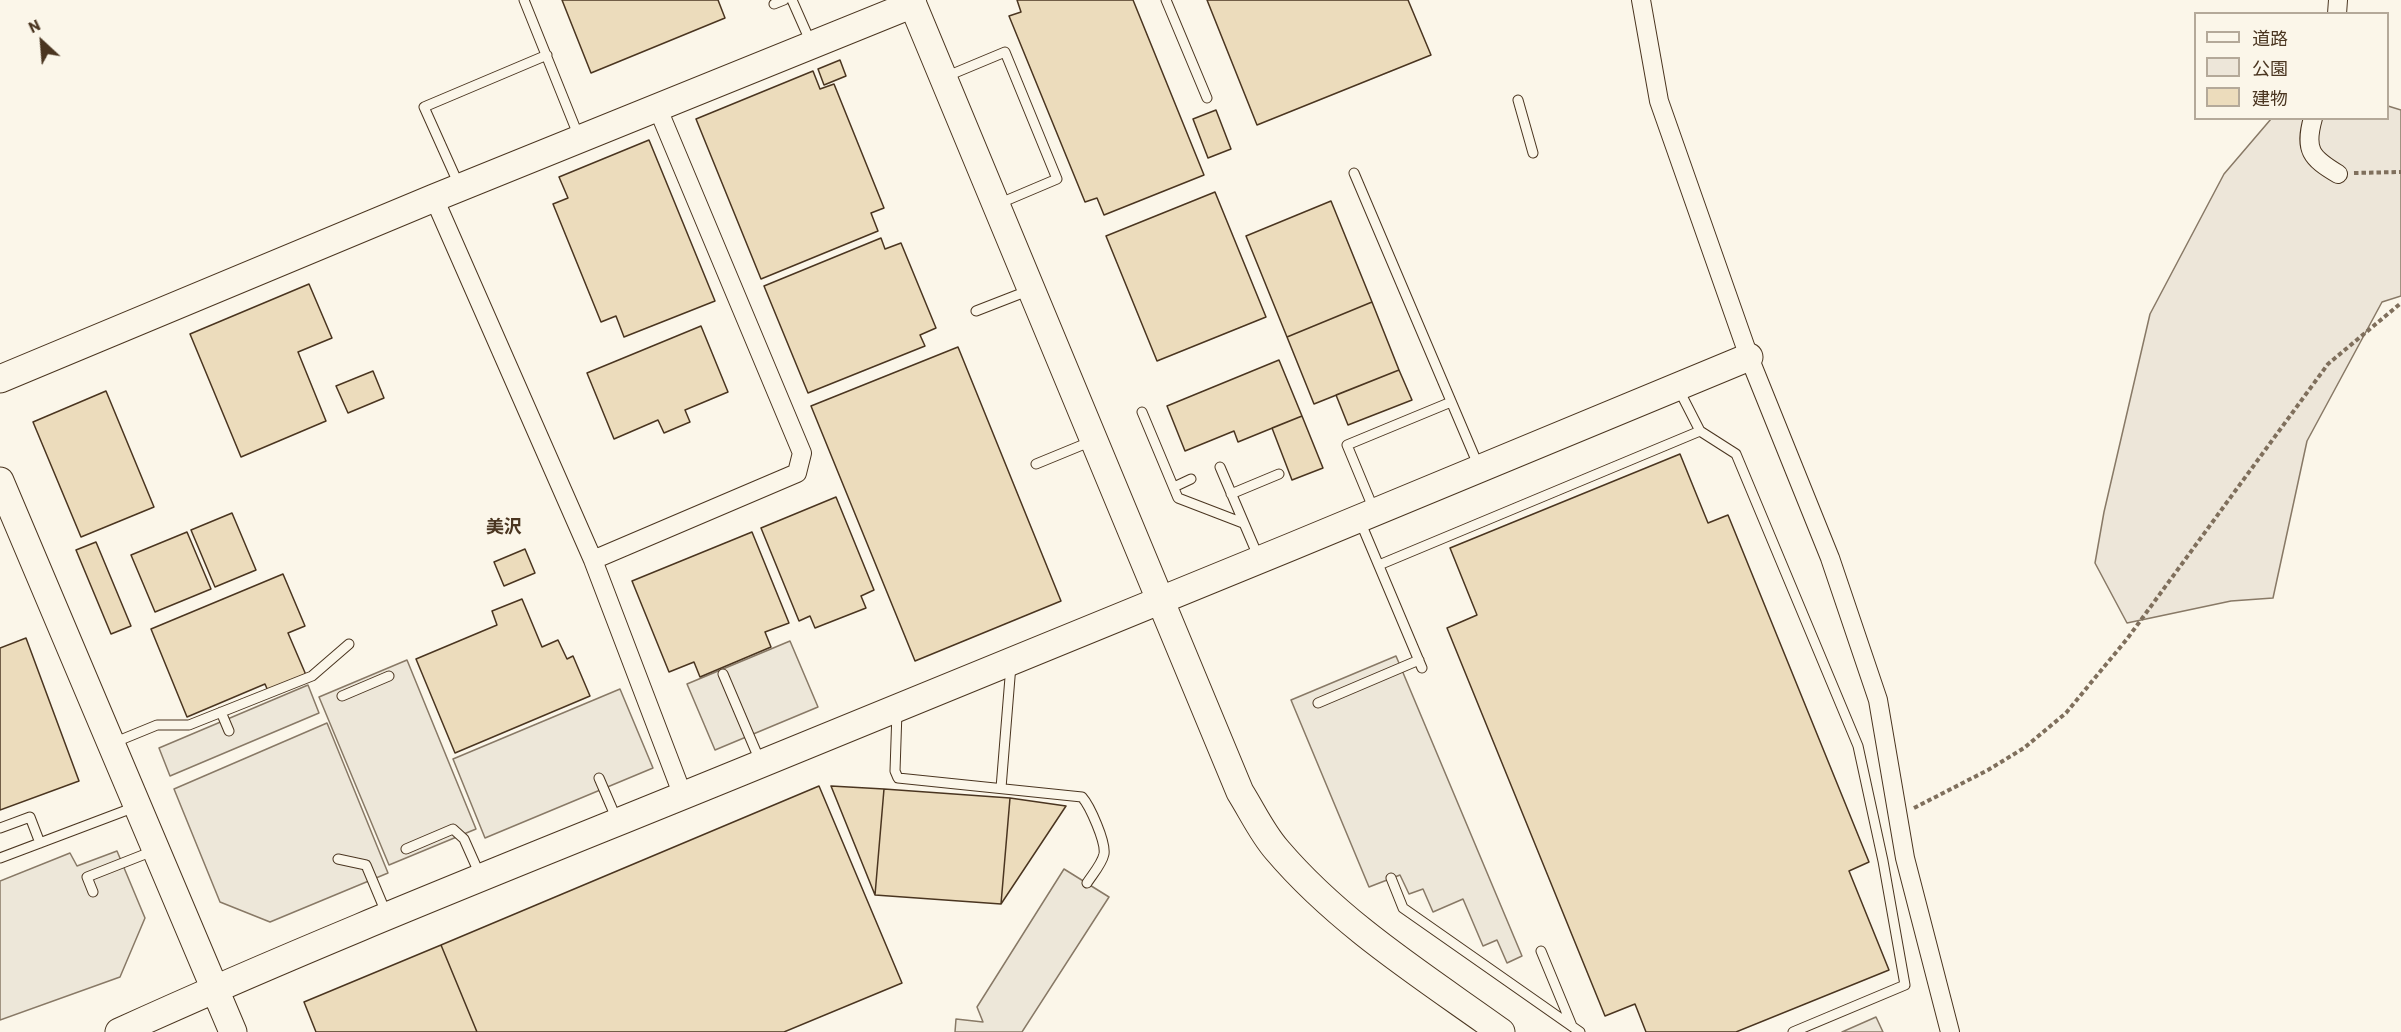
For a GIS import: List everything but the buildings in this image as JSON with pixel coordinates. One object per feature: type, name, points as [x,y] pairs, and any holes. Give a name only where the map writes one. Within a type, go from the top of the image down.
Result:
[{"type":"street","points":[[1641,0],[1659,101],[1749,357],[1830,558],[1878,700],[1905,858],[1950,1032]]},
{"type":"street","points":[[0,379],[460,187],[658,109],[916,1],[943,78],[995,205],[1240,792],[1276,849],[1330,904],[1371,939],[1501,1032]]},
{"type":"street","points":[[593,560],[797,473],[801,453],[658,109]]},
{"type":"street","points":[[2312,120],[2307,138],[2316,161],[2338,174]]},
{"type":"street","points":[[434,198],[593,560],[683,796]]},
{"type":"street","points":[[119,1032],[617,822],[1159,600],[1260,562],[1749,357]]},
{"type":"street","points":[[0,481],[233,1032]]},
{"type":"lane","points":[[524,0],[580,139]]},
{"type":"lane","points":[[774,4],[784,0]]},
{"type":"lane","points":[[792,0],[812,46]]},
{"type":"lane","points":[[1166,0],[1207,98]]},
{"type":"lane","points":[[943,78],[1005,52],[1053,169],[1057,179],[995,205]]},
{"type":"lane","points":[[460,187],[424,107],[546,55]]},
{"type":"lane","points":[[1518,100],[1533,153]]},
{"type":"lane","points":[[1354,173],[1480,470]]},
{"type":"lane","points":[[976,311],[1030,290]]},
{"type":"lane","points":[[1677,387],[1700,431],[1736,454],[1858,747],[1883,861],[1905,985],[1816,1028],[1793,1032]]},
{"type":"lane","points":[[1318,703],[1364,688],[1420,664],[1379,565],[1347,445],[1452,402]]},
{"type":"lane","points":[[1142,412],[1178,498],[1244,523]]},
{"type":"lane","points":[[1379,565],[1700,431]]},
{"type":"lane","points":[[1036,464],[1093,441]]},
{"type":"lane","points":[[1220,468],[1260,562]]},
{"type":"lane","points":[[1231,494],[1279,474]]},
{"type":"lane","points":[[1174,487],[1191,479]]},
{"type":"lane","points":[[111,744],[158,725],[189,725],[312,676],[349,644]]},
{"type":"lane","points":[[1001,788],[1011,660]]},
{"type":"lane","points":[[723,674],[761,764]]},
{"type":"lane","points":[[342,696],[389,676]]},
{"type":"lane","points":[[897,709],[895,771],[898,778],[1082,797],[1087,803],[1103,844],[1104,855],[1087,883]]},
{"type":"lane","points":[[221,712],[229,731]]},
{"type":"lane","points":[[599,778],[617,822]]},
{"type":"lane","points":[[0,858],[137,806]]},
{"type":"lane","points":[[0,828],[30,817],[40,843]]},
{"type":"lane","points":[[406,849],[453,829],[464,839],[482,879]]},
{"type":"lane","points":[[93,892],[87,877],[156,850]]},
{"type":"lane","points":[[338,860],[366,866],[388,917]]},
{"type":"lane","points":[[1391,878],[1403,908],[1576,1029]]},
{"type":"lane","points":[[1540,951],[1576,1029]]},
{"type":"path","points":[[2338,174],[2401,172]]},
{"type":"path","points":[[1898,816],[2015,753],[2066,713],[2127,639],[2328,364],[2401,303]]},
{"type":"green space","points":[[2389,106],[2401,110],[2401,296],[2382,302],[2307,441],[2273,598],[2231,601],[2127,623],[2095,563],[2104,512],[2150,314],[2224,174],[2270,120],[2389,120]]},
{"type":"shaded area","points":[[790,641],[818,707],[715,750],[687,684]]},
{"type":"shaded area","points":[[1396,656],[1522,956],[1507,963],[1497,940],[1483,946],[1463,899],[1433,912],[1423,889],[1409,894],[1400,875],[1369,887],[1291,700]]},
{"type":"shaded area","points":[[407,660],[476,829],[389,865],[319,697]]},
{"type":"shaded area","points":[[308,685],[319,713],[170,776],[159,748]]},
{"type":"shaded area","points":[[620,689],[653,768],[485,838],[453,759]]},
{"type":"shaded area","points":[[327,723],[388,873],[270,922],[220,902],[174,789]]},
{"type":"shaded area","points":[[117,851],[145,918],[120,977],[0,1020],[0,881],[70,853],[77,866]]},
{"type":"shaded area","points":[[1064,869],[1109,897],[1022,1032],[955,1032],[956,1019],[983,1022],[977,1007]]},
{"type":"shaded area","points":[[1876,1017],[1883,1032],[1842,1032]]},
{"type":"district","name":"美沢","points":[[504,527]]}]
